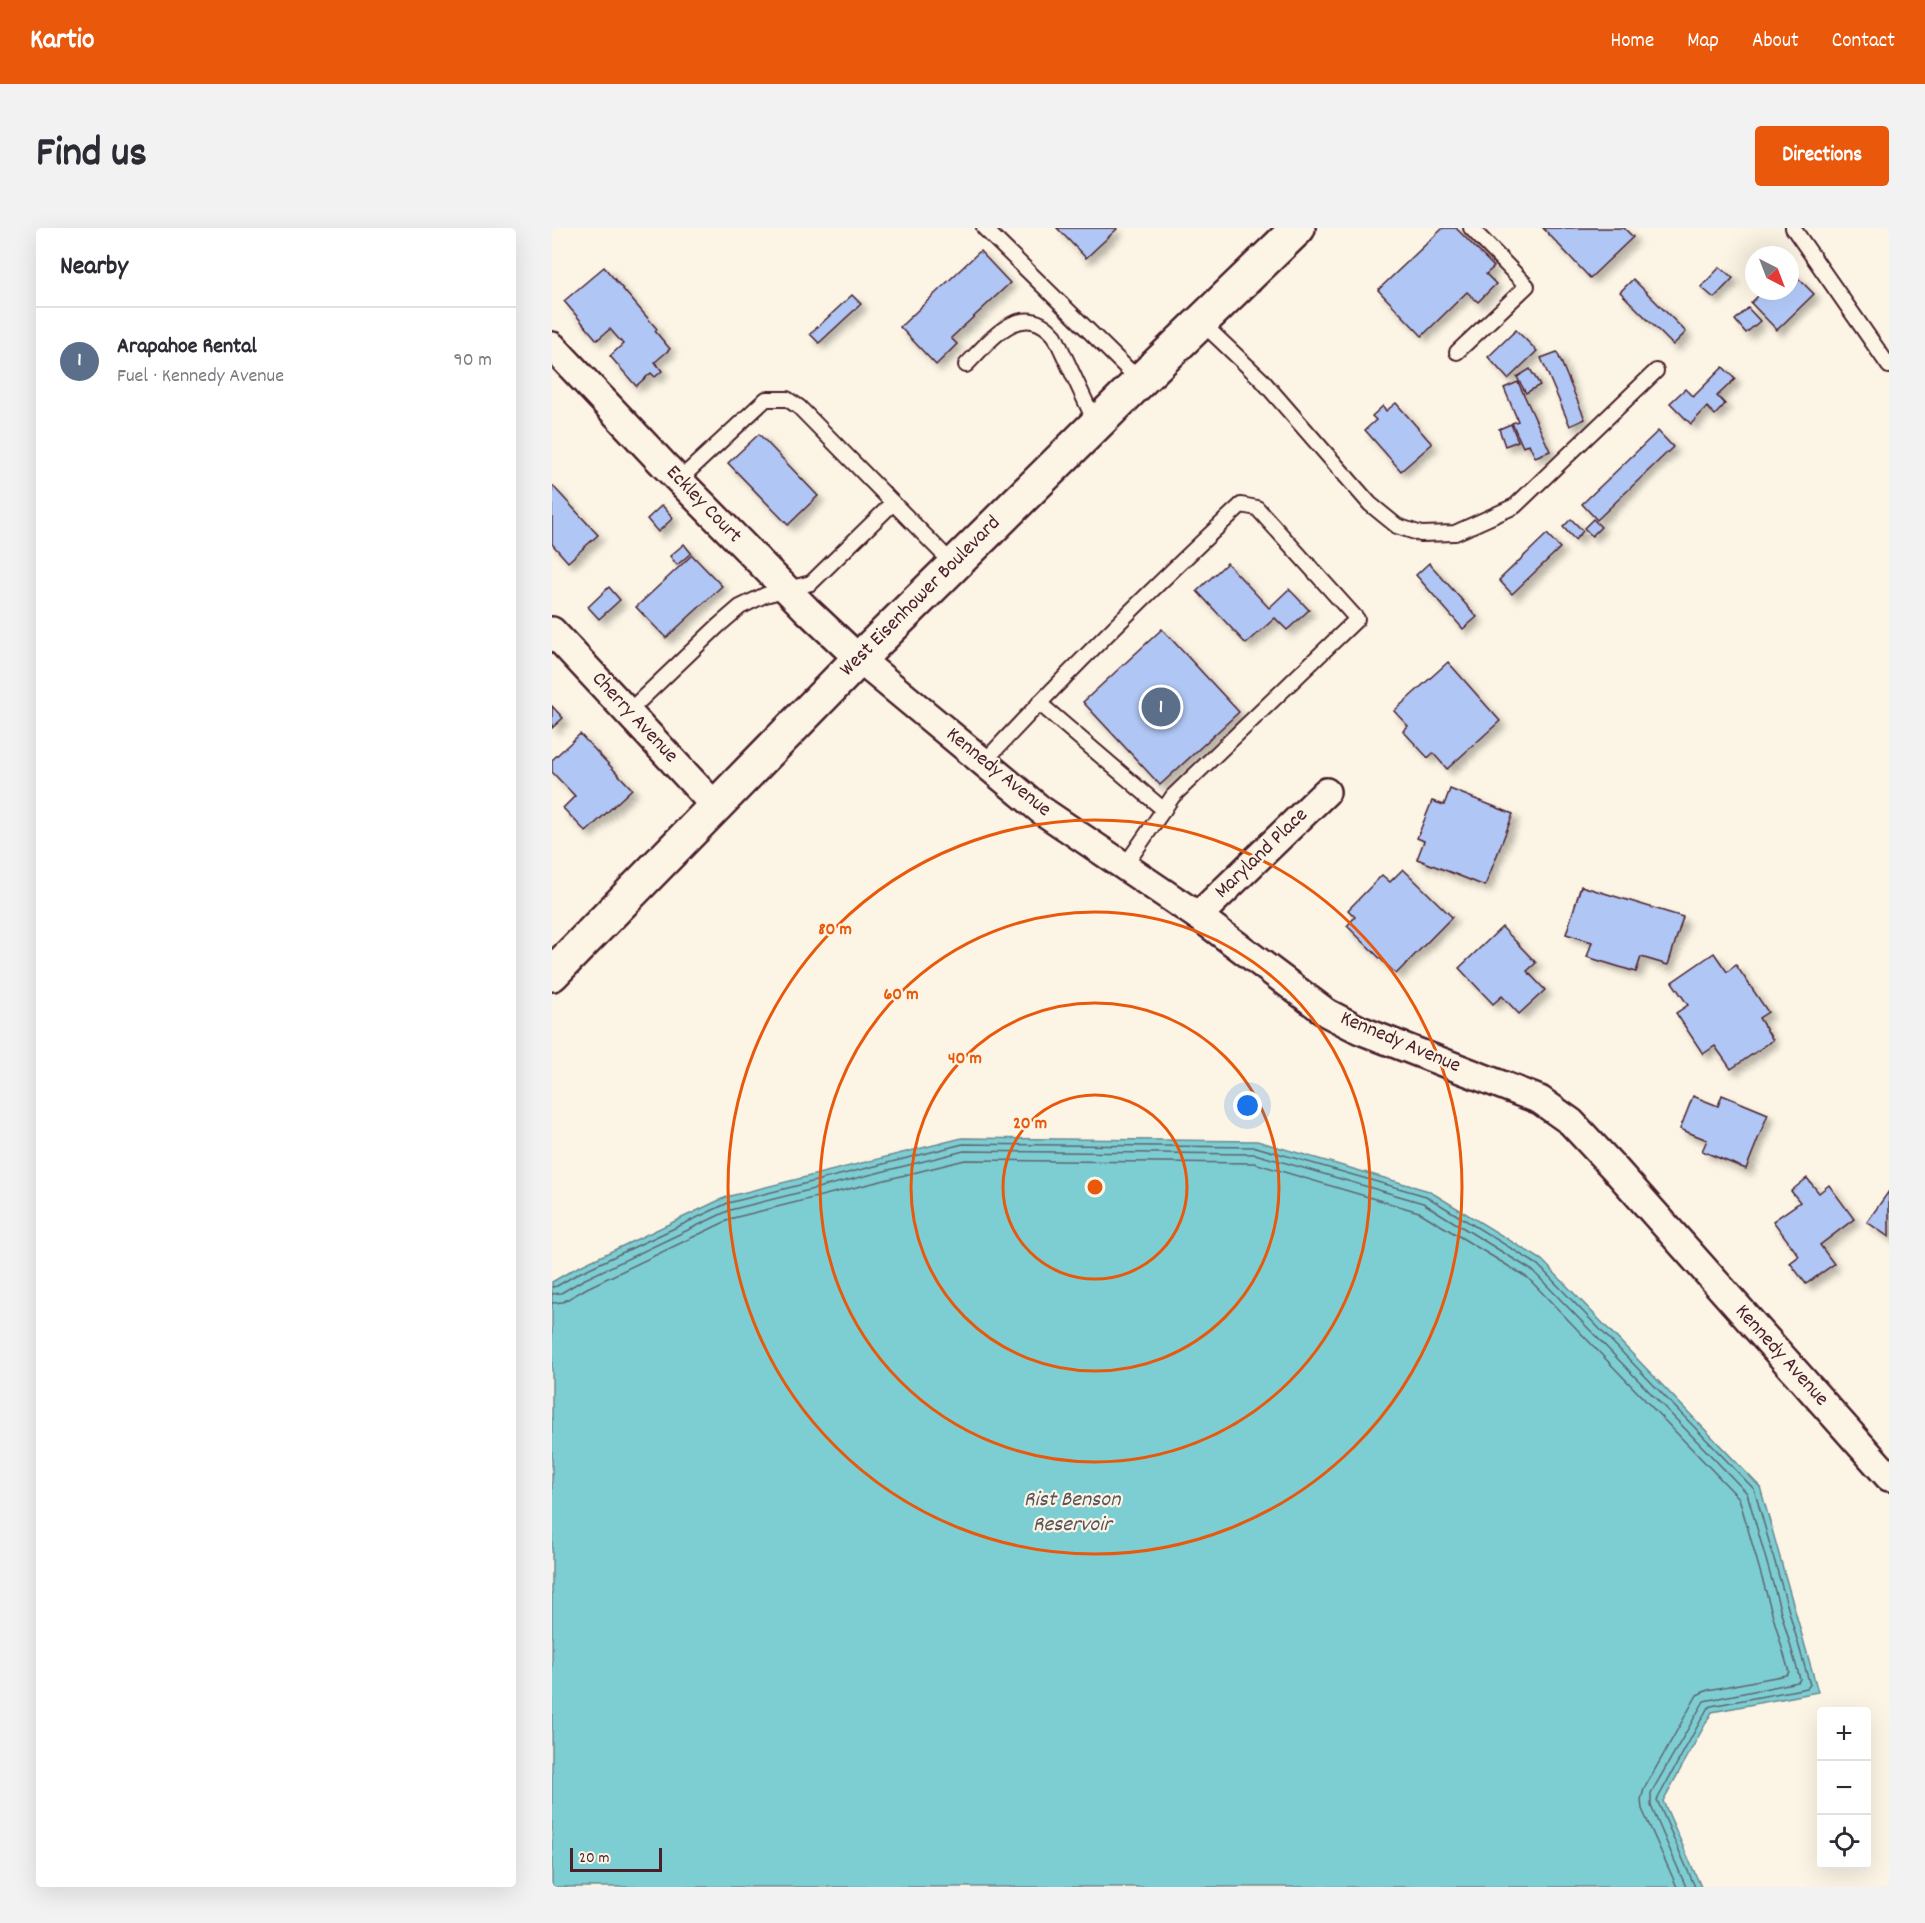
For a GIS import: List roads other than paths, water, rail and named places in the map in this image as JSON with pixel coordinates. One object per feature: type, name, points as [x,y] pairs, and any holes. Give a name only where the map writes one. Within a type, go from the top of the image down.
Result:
[{"type":"highway","name":"West Eisenhower Boulevard","points":[[552,974],[859,658],[1298,228]]},
{"type":"street","name":"Eckley Court","points":[[552,346],[679,480],[859,658]]},
{"type":"street","name":"Cherry Avenue","points":[[552,631],[715,806]]},
{"type":"street","name":"Kennedy Avenue","points":[[859,658],[1041,810],[1198,916],[1327,1013],[1360,1030],[1540,1100],[1571,1122],[1606,1158],[1889,1478]]},
{"type":"street","name":"Maryland Place","points":[[1198,916],[1326,792]]},
{"type":"lane","points":[[984,228],[1140,381]]},
{"type":"lane","points":[[1457,352],[1527,286],[1471,228]]},
{"type":"lane","points":[[1793,228],[1889,366]]},
{"type":"lane","points":[[966,365],[1006,327],[1029,320],[1038,322],[1055,336],[1096,424]]},
{"type":"lane","points":[[1201,321],[1262,380],[1370,504],[1397,526],[1421,534],[1455,533],[1515,506],[1656,371]]},
{"type":"lane","points":[[679,480],[766,399],[787,399],[799,407],[954,565]]},
{"type":"lane","points":[[628,712],[740,607],[752,600],[811,583],[893,503]]},
{"type":"lane","points":[[984,762],[1164,577],[1241,505],[1257,508],[1357,619],[1173,796],[1124,867]]},
{"type":"lane","points":[[1039,703],[1164,810]]},
{"type":"water","name":"Rist Benson Reservoir","points":[[962,1138],[1257,1141],[1429,1191],[1542,1260],[1760,1487],[1818,1692],[1712,1712],[1663,1801],[1701,1887],[552,1887],[552,1282],[576,1268],[726,1197]]},
{"type":"place","name":"Arapahoe Rental","points":[[1161,707]]}]
